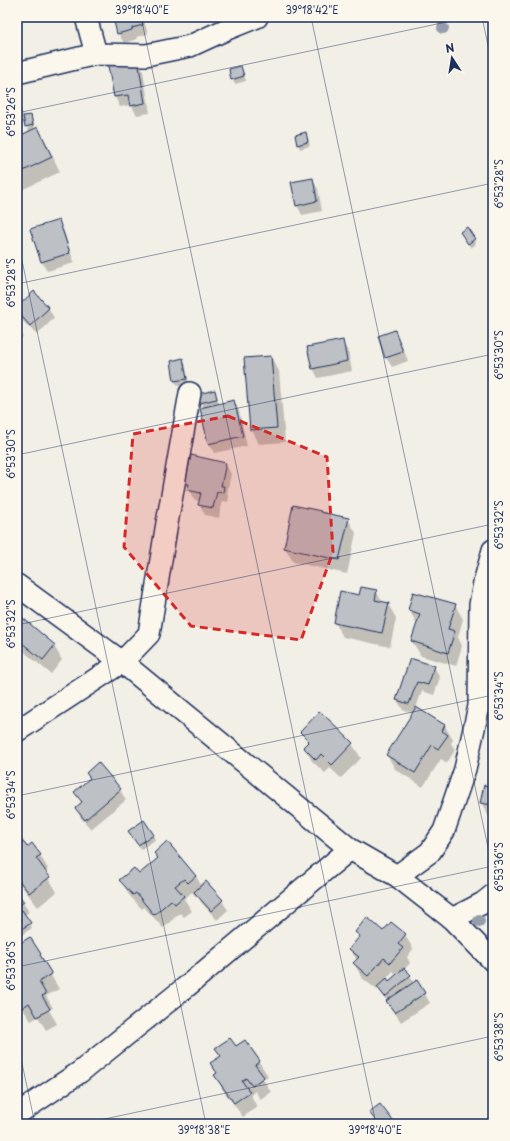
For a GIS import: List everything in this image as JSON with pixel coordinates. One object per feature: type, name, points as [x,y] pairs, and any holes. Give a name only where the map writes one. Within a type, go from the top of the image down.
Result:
[{"type":"street","points":[[86,17],[96,54]]},
{"type":"street","points":[[17,73],[96,54],[146,55],[190,46],[257,17]]},
{"type":"street","points":[[17,731],[122,662],[149,634],[190,392]]},
{"type":"street","points":[[397,876],[430,852],[444,832],[465,769],[479,706],[480,605],[493,550]]},
{"type":"street","points":[[17,585],[122,662],[350,849],[397,876],[452,919],[493,961]]},
{"type":"street","points":[[17,1114],[80,1072],[186,987],[350,849]]},
{"type":"street","points":[[452,919],[493,895]]},
{"type":"highlighted area","points":[[228,416],[327,457],[333,552],[301,640],[191,626],[124,547],[133,434]]},
{"type":"building","points":[[113,17],[141,17],[143,25],[117,34]]},
{"type":"building","points":[[138,60],[145,103],[130,106],[128,95],[114,97],[108,66]]},
{"type":"building","points":[[241,66],[244,76],[231,80],[229,69]]},
{"type":"building","points":[[31,115],[33,125],[25,127],[23,116]]},
{"type":"building","points":[[38,127],[52,157],[17,174],[17,137]]},
{"type":"building","points":[[306,132],[308,142],[297,145],[295,135]]},
{"type":"building","points":[[313,178],[317,201],[296,206],[291,182]]},
{"type":"building","points":[[59,220],[70,253],[41,262],[30,229]]},
{"type":"building","points":[[467,227],[475,239],[468,244],[460,232]]},
{"type":"building","points":[[34,291],[49,308],[30,326],[17,311],[17,307]]},
{"type":"building","points":[[395,330],[403,352],[385,358],[378,336]]},
{"type":"building","points":[[343,340],[347,361],[312,369],[307,347]]},
{"type":"building","points":[[271,356],[277,428],[250,430],[244,358]]},
{"type":"building","points":[[183,358],[187,379],[174,381],[171,361]]},
{"type":"building","points":[[215,390],[217,399],[199,403],[198,394]]},
{"type":"building","points":[[234,400],[243,436],[208,444],[200,408]]},
{"type":"building","points":[[191,455],[226,463],[221,486],[224,486],[223,493],[217,492],[213,508],[198,505],[201,493],[187,490],[189,484],[185,483]]},
{"type":"building","points":[[293,505],[349,518],[339,560],[284,548]]},
{"type":"building","points":[[361,587],[377,590],[375,600],[389,603],[382,633],[334,623],[340,591],[359,595]]},
{"type":"building","points":[[413,592],[456,604],[448,629],[455,631],[448,653],[411,641],[420,614],[408,610]]},
{"type":"building","points":[[17,613],[55,645],[43,660],[17,639]]},
{"type":"building","points":[[410,658],[435,666],[428,685],[417,682],[409,704],[396,700]]},
{"type":"building","points":[[416,707],[445,725],[442,731],[448,735],[438,749],[432,745],[415,773],[386,755]]},
{"type":"building","points":[[320,711],[353,743],[332,765],[321,754],[316,760],[303,747],[309,741],[300,732]]},
{"type":"building","points":[[98,762],[121,789],[85,820],[75,808],[82,802],[74,792],[90,778],[86,773]]},
{"type":"building","points":[[493,766],[493,805],[480,803],[484,785],[489,786]]},
{"type":"building","points":[[144,820],[154,835],[138,845],[128,831]]},
{"type":"building","points":[[21,838],[27,847],[32,843],[41,855],[36,858],[50,877],[29,893],[17,878],[17,841]]},
{"type":"building","points":[[167,841],[196,876],[188,883],[184,879],[175,886],[184,896],[175,904],[171,900],[154,915],[136,893],[133,895],[119,880],[134,868],[139,874],[158,858],[154,853]]},
{"type":"building","points":[[206,881],[223,900],[211,911],[194,892]]},
{"type":"building","points":[[17,892],[24,902],[17,907]]},
{"type":"building","points":[[22,910],[31,923],[17,932],[17,914]]},
{"type":"building","points":[[367,917],[383,931],[391,922],[406,934],[398,944],[403,948],[390,963],[384,958],[368,976],[353,963],[359,957],[349,949],[360,936],[355,932]]},
{"type":"building","points":[[30,937],[52,974],[39,982],[46,994],[42,996],[50,1009],[37,1017],[29,1003],[22,1008],[17,1000],[17,945]]},
{"type":"building","points":[[404,968],[411,975],[385,997],[377,987],[387,978],[389,981]]},
{"type":"building","points":[[417,980],[425,993],[395,1013],[386,1001]]},
{"type":"building","points":[[230,1038],[236,1046],[245,1040],[260,1061],[255,1065],[264,1077],[252,1086],[246,1078],[242,1081],[250,1092],[234,1103],[214,1075],[217,1073],[210,1063],[221,1056],[215,1048]]},
{"type":"building","points":[[380,1104],[394,1122],[392,1124],[378,1124],[369,1112]]}]
